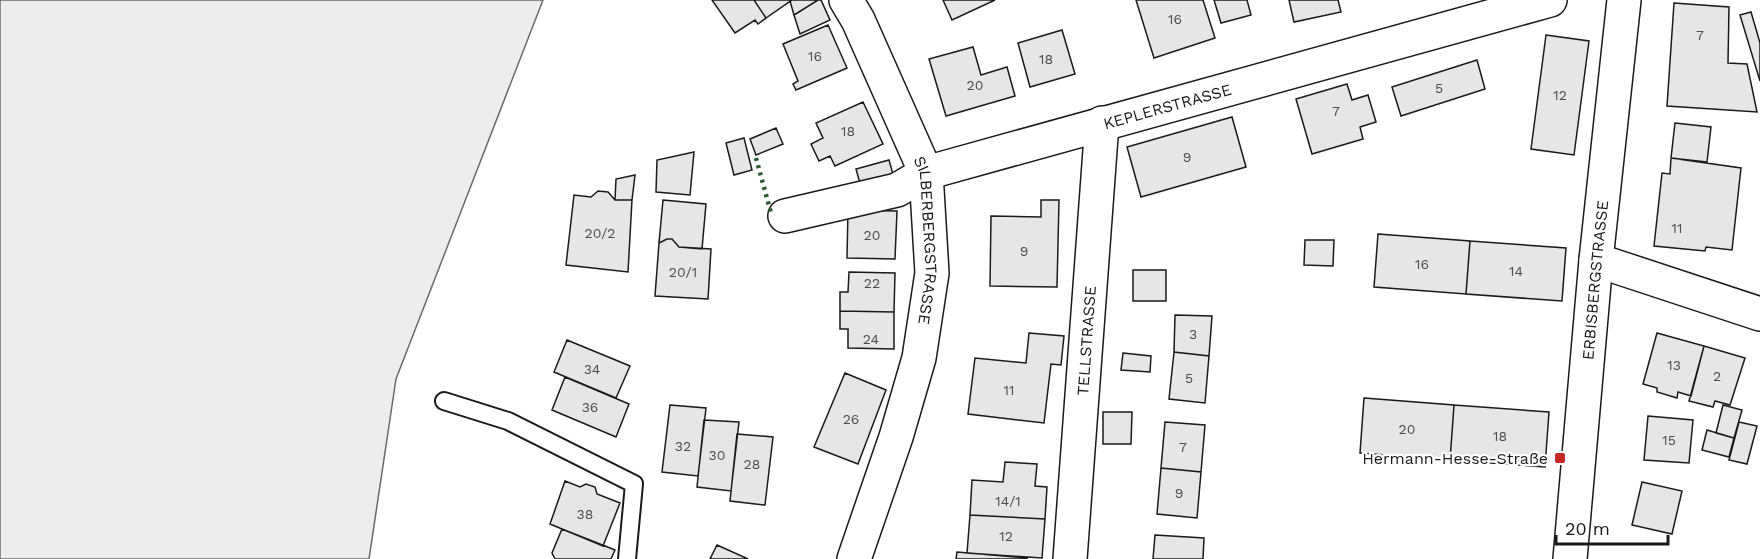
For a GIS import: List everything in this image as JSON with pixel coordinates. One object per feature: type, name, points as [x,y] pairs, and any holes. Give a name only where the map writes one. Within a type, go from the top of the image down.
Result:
[{"type":"street","name":"SILBERBERGSTRASSE","points":[[846,0],[858,20],[926,173],[932,273],[919,357],[896,437],[854,559]]},
{"type":"street","name":"KEPLERSTRASSE","points":[[785,216],[897,190],[926,173],[1550,0]]},
{"type":"street","name":"ERBISBERGSTRASSE","points":[[1570,559],[1596,260],[1624,0]]},
{"type":"street","name":"TELLSTRASSE","points":[[1070,559],[1102,123]]},
{"type":"street","points":[[1596,260],[1760,314]]},
{"type":"lane","points":[[444,401],[508,421],[634,483],[627,559]]},
{"type":"shaded area","points":[[0,0],[543,0],[396,379],[369,559],[0,559]]},
{"type":"building","points":[[712,0],[754,0],[766,18],[758,24],[755,20],[735,33]]},
{"type":"building","points":[[754,0],[792,0],[766,18]]},
{"type":"building","points":[[818,0],[794,15],[790,1]]},
{"type":"building","points":[[821,0],[830,20],[800,34],[794,15]]},
{"type":"building","points":[[943,0],[995,0],[952,20]]},
{"type":"building","points":[[1136,0],[1203,0],[1215,38],[1154,58]]},
{"type":"building","points":[[1214,0],[1247,0],[1251,15],[1221,23]]},
{"type":"building","points":[[1289,0],[1338,0],[1341,12],[1294,22]]},
{"type":"building","points":[[1674,3],[1729,7],[1728,63],[1747,64],[1757,112],[1667,106]]},
{"type":"building","points":[[1751,12],[1760,43],[1760,81],[1740,15]]},
{"type":"building","points":[[828,25],[847,68],[796,90],[793,84],[798,81],[783,44]]},
{"type":"building","points":[[1062,30],[1075,74],[1030,87],[1018,43]]},
{"type":"building","points":[[1546,35],[1589,41],[1574,155],[1531,149]]},
{"type":"building","points":[[973,47],[981,75],[1007,67],[1015,96],[946,116],[929,59]]},
{"type":"building","points":[[1477,60],[1485,89],[1401,116],[1392,87]]},
{"type":"building","points":[[1347,84],[1352,100],[1368,95],[1376,122],[1360,127],[1363,139],[1312,154],[1296,99]]},
{"type":"building","points":[[863,102],[883,144],[835,166],[830,156],[819,161],[811,144],[823,138],[816,123]]},
{"type":"building","points":[[1232,117],[1246,167],[1141,197],[1127,147]]},
{"type":"building","points":[[1675,123],[1711,127],[1707,162],[1671,158]]},
{"type":"building","points":[[776,128],[783,144],[756,155],[750,139]]},
{"type":"building","points":[[744,138],[752,170],[734,175],[726,143]]},
{"type":"building","points":[[694,152],[690,195],[656,192],[657,160]]},
{"type":"building","points":[[1671,158],[1741,168],[1732,250],[1706,247],[1705,251],[1654,246],[1662,173],[1670,174]]},
{"type":"building","points":[[889,160],[894,178],[861,187],[856,169]]},
{"type":"building","points":[[635,175],[632,200],[615,200],[616,179]]},
{"type":"building","points":[[598,191],[608,192],[615,200],[632,200],[628,272],[566,265],[574,195],[591,197]]},
{"type":"building","points":[[663,200],[706,204],[702,249],[679,247],[672,239],[659,243]]},
{"type":"building","points":[[1041,200],[1059,200],[1057,287],[990,286],[991,216],[1041,217]]},
{"type":"building","points":[[848,210],[897,211],[895,259],[847,258]]},
{"type":"building","points":[[1378,234],[1470,241],[1466,294],[1374,287]]},
{"type":"building","points":[[672,239],[679,247],[711,249],[708,299],[655,296],[659,243]]},
{"type":"building","points":[[1305,240],[1334,240],[1333,266],[1304,265]]},
{"type":"building","points":[[1470,241],[1566,248],[1562,301],[1466,294]]},
{"type":"building","points":[[1133,270],[1166,270],[1166,301],[1133,301]]},
{"type":"building","points":[[849,272],[895,273],[894,312],[840,311],[840,292],[848,292]]},
{"type":"building","points":[[840,311],[894,312],[894,349],[848,348],[848,329],[840,329]]},
{"type":"building","points":[[1175,315],[1212,316],[1209,356],[1174,352]]},
{"type":"building","points":[[1029,333],[1064,336],[1061,365],[1051,364],[1044,423],[968,414],[975,358],[1026,363]]},
{"type":"building","points":[[1657,333],[1704,346],[1691,396],[1678,392],[1677,398],[1657,392],[1657,388],[1643,384]]},
{"type":"building","points":[[567,340],[630,366],[616,398],[554,372]]},
{"type":"building","points":[[1704,346],[1745,358],[1730,405],[1715,401],[1713,407],[1689,401]]},
{"type":"building","points":[[1174,352],[1209,356],[1205,403],[1169,399]]},
{"type":"building","points":[[1123,353],[1151,356],[1150,372],[1121,370]]},
{"type":"building","points":[[845,373],[886,390],[858,464],[814,447]]},
{"type":"building","points":[[565,377],[629,404],[616,437],[552,410]]},
{"type":"building","points":[[1364,398],[1454,405],[1450,460],[1360,453]]},
{"type":"building","points":[[670,405],[706,408],[698,476],[662,472]]},
{"type":"building","points":[[1454,405],[1549,412],[1545,467],[1450,460]]},
{"type":"building","points":[[1723,405],[1742,410],[1734,438],[1716,433]]},
{"type":"building","points":[[1103,412],[1132,412],[1131,444],[1103,444]]},
{"type":"building","points":[[1648,416],[1693,420],[1689,463],[1644,460]]},
{"type":"building","points":[[704,420],[739,422],[731,491],[697,487]]},
{"type":"building","points":[[1165,422],[1205,425],[1201,472],[1161,468]]},
{"type":"building","points":[[1739,422],[1757,426],[1747,464],[1729,460]]},
{"type":"building","points":[[1707,430],[1734,438],[1729,457],[1702,450]]},
{"type":"building","points":[[737,434],[773,437],[765,505],[730,501]]},
{"type":"building","points":[[1005,462],[1037,464],[1035,486],[1047,487],[1045,519],[970,515],[972,480],[1003,482]]},
{"type":"building","points":[[1161,468],[1201,472],[1197,518],[1157,514]]},
{"type":"building","points":[[565,481],[580,487],[586,484],[595,487],[597,494],[620,503],[603,546],[550,524]]},
{"type":"building","points":[[1642,482],[1682,491],[1672,534],[1632,525]]},
{"type":"building","points":[[970,515],[1045,519],[1042,558],[967,553]]},
{"type":"building","points":[[562,529],[615,550],[611,559],[555,559],[552,553]]},
{"type":"building","points":[[1155,535],[1204,538],[1203,559],[1153,559]]},
{"type":"building","points":[[717,545],[748,559],[710,559]]},
{"type":"building","points":[[957,552],[1027,558],[1027,559],[956,559]]},
{"type":"hedge","points":[[756,158],[772,213]]},
{"type":"place","name":"Hermann-Hesse-Straße","points":[[1560,458]]}]
